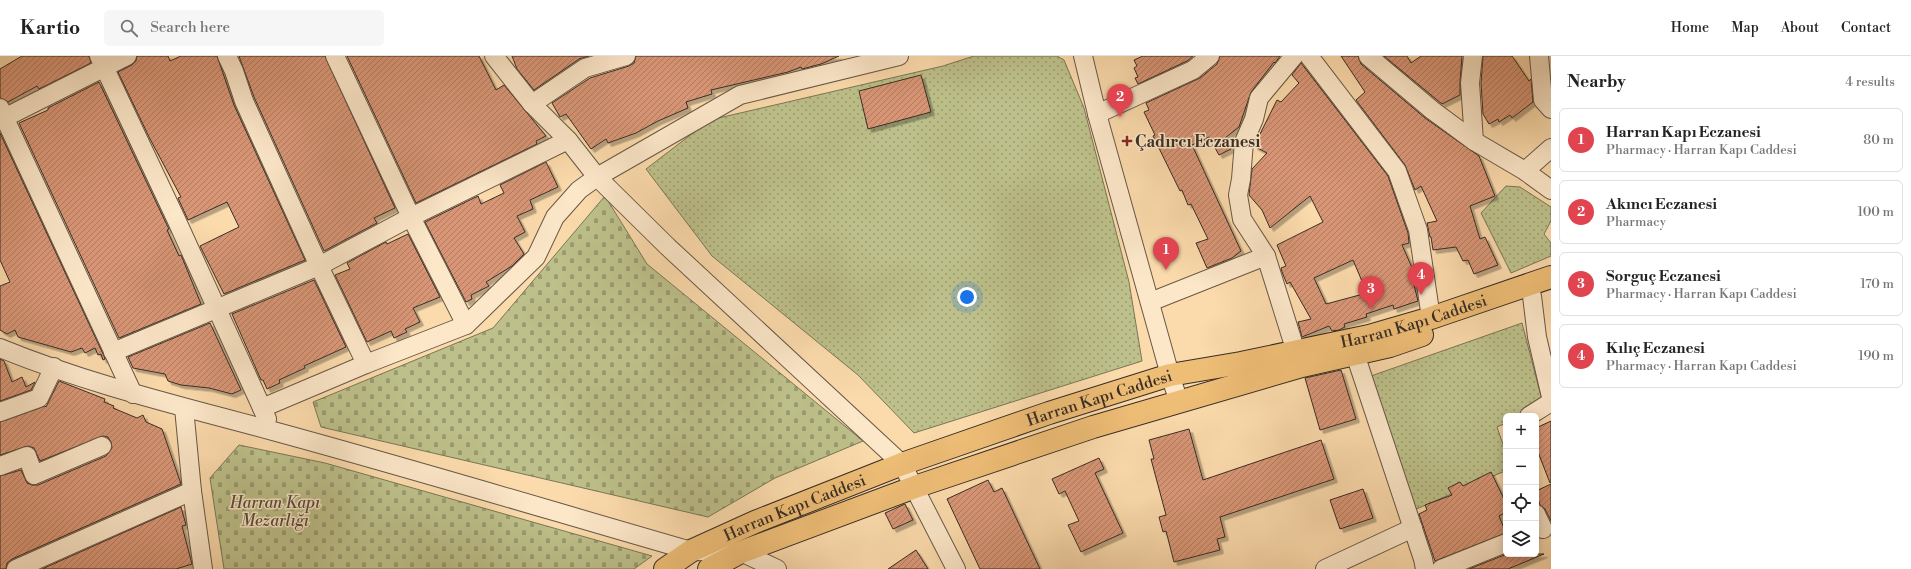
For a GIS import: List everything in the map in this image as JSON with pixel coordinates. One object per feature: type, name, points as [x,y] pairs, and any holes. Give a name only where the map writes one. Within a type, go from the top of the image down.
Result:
[{"type":"main road","name":"Harran Kapı Caddesi","points":[[665,569],[691,551],[755,522],[902,464],[1049,413],[1170,375],[1296,352],[1369,336],[1431,318],[1551,277]]},
{"type":"main road","name":"Harran Kapı Caddesi","points":[[709,569],[741,552],[915,487],[1094,427],[1302,366],[1404,342],[1542,292]]},
{"type":"street","points":[[127,56],[101,62],[2,115],[133,394]]},
{"type":"street","points":[[228,56],[244,101],[319,266],[366,364]]},
{"type":"street","points":[[335,56],[410,217],[466,325]]},
{"type":"street","points":[[494,56],[532,104],[568,140],[598,178],[668,247],[902,464],[956,569]]},
{"type":"street","points":[[532,104],[585,68],[626,56]]},
{"type":"street","points":[[262,408],[366,364],[466,325],[536,258],[555,217],[579,190],[740,95],[899,56]]},
{"type":"street","points":[[1083,56],[1097,114],[1170,375],[1179,402]]},
{"type":"street","points":[[1097,114],[1193,70],[1210,56]]},
{"type":"street","points":[[1368,56],[1432,110],[1474,141],[1525,171],[1551,190]]},
{"type":"street","points":[[1473,56],[1470,83],[1474,141]]},
{"type":"street","points":[[1539,56],[1544,100],[1551,109]]},
{"type":"street","points":[[1296,352],[1266,256],[1242,219],[1238,195],[1242,179],[1244,142],[1254,119],[1259,98],[1296,57],[1397,171],[1418,230],[1431,318]]},
{"type":"street","points":[[101,62],[217,308],[272,431]]},
{"type":"street","points":[[113,352],[319,266],[410,217],[568,140]]},
{"type":"street","points":[[1525,171],[1551,148]]},
{"type":"street","points":[[1150,302],[1266,256]]},
{"type":"street","points":[[1542,292],[1536,337],[1551,397]]},
{"type":"street","points":[[5,354],[54,367],[133,394],[272,431],[691,551],[741,552],[774,568]]},
{"type":"street","points":[[1355,354],[1413,528],[1425,569]]},
{"type":"street","points":[[0,412],[39,398],[54,367]]},
{"type":"street","points":[[1534,413],[1551,402]]},
{"type":"street","points":[[184,408],[192,491],[204,569]]},
{"type":"street","points":[[0,466],[27,456],[34,475],[102,446]]},
{"type":"street","points":[[16,569],[192,491]]},
{"type":"street","points":[[1325,569],[1413,528]]},
{"type":"street","points":[[1441,569],[1503,544]]},
{"type":"green space","points":[[974,56],[1057,56],[1064,60],[1084,108],[1129,282],[1142,361],[914,433],[858,375],[712,256],[646,169],[710,120],[943,66]]},
{"type":"green space","points":[[1506,186],[1520,187],[1551,207],[1551,221],[1544,234],[1551,243],[1551,256],[1511,273],[1481,213]]},
{"type":"green space","points":[[605,196],[647,264],[863,441],[775,478],[708,517],[321,427],[313,402],[493,328]]},
{"type":"green space","points":[[1522,323],[1543,404],[1526,413],[1503,413],[1503,424],[1497,427],[1503,444],[1503,472],[1414,510],[1371,376]]},
{"type":"green space","name":"Harran Kapı Mezarlığı","points":[[239,445],[325,463],[652,556],[634,569],[224,569],[210,478]]},
{"type":"building","points":[[22,56],[89,56],[91,63],[39,89],[37,86],[8,102],[0,98],[0,69]]},
{"type":"building","points":[[137,56],[168,56],[170,61],[181,56],[217,56],[234,105],[305,260],[224,294],[200,246],[239,227],[227,202],[188,220],[178,198],[181,197],[150,139],[118,72],[132,65],[136,61]]},
{"type":"building","points":[[239,56],[325,56],[395,208],[374,218],[377,223],[324,251],[254,97]]},
{"type":"building","points":[[347,56],[479,56],[496,90],[504,85],[546,136],[536,141],[537,144],[416,203]]},
{"type":"building","points":[[512,56],[589,56],[579,59],[534,90],[517,69]]},
{"type":"building","points":[[636,56],[839,56],[821,64],[802,69],[801,67],[788,72],[711,90],[712,94],[686,102],[688,108],[658,121],[636,133],[608,143],[606,139],[591,149],[566,114],[560,117],[552,103],[590,78],[629,66],[634,63]]},
{"type":"building","points":[[1143,56],[1193,56],[1187,61],[1138,84],[1135,78],[1138,77],[1134,68],[1137,66],[1134,60]]},
{"type":"building","points":[[1220,56],[1280,56],[1251,92],[1239,127],[1225,138],[1231,149],[1219,155],[1209,137],[1192,145],[1241,251],[1232,258],[1207,268],[1196,243],[1208,239],[1191,204],[1188,205],[1182,190],[1180,191],[1153,136],[1155,135],[1144,112],[1149,110],[1146,103],[1200,78],[1217,64]]},
{"type":"building","points":[[1341,56],[1358,56],[1361,64],[1425,118],[1479,156],[1495,196],[1470,206],[1480,239],[1485,237],[1498,265],[1474,274],[1468,260],[1463,261],[1456,247],[1433,250],[1427,223],[1437,221],[1421,186],[1415,190],[1405,165],[1356,100],[1365,92]]},
{"type":"building","points":[[1384,56],[1407,56],[1411,63],[1421,56],[1462,56],[1460,95],[1442,104]]},
{"type":"building","points":[[1483,56],[1512,56],[1529,81],[1531,79],[1533,102],[1512,118],[1510,115],[1499,122],[1498,119],[1489,124],[1483,114],[1481,83]]},
{"type":"building","points":[[1301,63],[1388,176],[1408,233],[1409,243],[1402,245],[1414,272],[1411,273],[1418,301],[1394,309],[1393,305],[1366,314],[1367,317],[1344,324],[1345,327],[1339,330],[1332,331],[1329,326],[1302,337],[1298,322],[1311,319],[1290,282],[1287,284],[1281,268],[1286,266],[1277,245],[1323,222],[1310,196],[1270,228],[1262,210],[1249,195],[1252,169],[1267,153],[1254,146],[1277,100],[1281,102],[1299,83],[1292,75]],"holes":[[[1353,260],[1367,293],[1326,304],[1314,278]]]},
{"type":"building","points":[[921,75],[931,112],[868,129],[859,91]]},
{"type":"building","points":[[99,82],[169,229],[167,230],[179,256],[181,255],[201,304],[119,338],[19,123],[48,110],[48,108]]},
{"type":"building","points":[[0,133],[104,356],[105,359],[103,360],[101,354],[98,355],[95,348],[85,353],[82,348],[71,352],[18,337],[15,330],[7,334],[0,330],[0,286],[10,282],[0,260]]},
{"type":"building","points":[[546,162],[558,187],[530,200],[533,209],[517,216],[525,232],[514,238],[524,254],[512,266],[486,282],[489,286],[471,295],[472,299],[466,302],[425,222],[478,196],[481,204],[504,193],[500,185]]},
{"type":"building","points":[[408,234],[440,297],[413,308],[420,322],[405,329],[407,332],[394,338],[391,331],[367,342],[335,275],[350,269],[347,263],[386,242],[387,244]]},
{"type":"building","points":[[314,280],[346,347],[304,366],[305,368],[279,380],[280,383],[267,389],[263,380],[261,380],[232,314]]},
{"type":"building","points":[[210,323],[241,390],[232,394],[209,388],[181,385],[168,381],[165,374],[133,368],[128,357]]},
{"type":"building","points":[[0,359],[4,361],[12,382],[22,377],[26,387],[35,382],[31,390],[0,401]]},
{"type":"building","points":[[1341,370],[1356,419],[1320,430],[1305,378]]},
{"type":"building","points":[[59,381],[105,399],[104,402],[114,406],[113,408],[137,418],[143,415],[146,422],[162,429],[181,484],[12,559],[7,563],[6,569],[0,569],[0,476],[21,470],[27,483],[38,485],[106,456],[112,448],[108,437],[103,436],[40,461],[34,448],[28,446],[0,455],[0,422],[45,406],[46,407]]},
{"type":"building","points":[[1551,421],[1550,483],[1539,455],[1539,427]]},
{"type":"building","points":[[1189,429],[1203,480],[1321,440],[1334,479],[1220,517],[1225,537],[1217,539],[1220,550],[1174,562],[1166,531],[1163,532],[1159,517],[1166,515],[1151,459],[1154,459],[1149,440]]},
{"type":"building","points":[[1099,458],[1104,469],[1095,473],[1123,533],[1081,552],[1068,525],[1079,521],[1065,491],[1059,494],[1052,479]]},
{"type":"building","points":[[1491,472],[1503,497],[1503,514],[1499,516],[1503,526],[1503,534],[1435,561],[1419,514],[1427,510],[1425,505],[1452,495],[1448,488],[1460,482],[1463,486]]},
{"type":"building","points":[[988,480],[994,492],[1002,488],[1040,569],[980,569],[947,499]]},
{"type":"building","points":[[1551,484],[1551,521],[1545,509],[1540,505],[1539,490]]},
{"type":"building","points":[[1363,489],[1373,518],[1340,529],[1330,500]]},
{"type":"building","points":[[905,504],[913,520],[893,529],[885,513]]},
{"type":"building","points":[[181,507],[186,525],[182,526],[192,564],[176,569],[42,569]]},
{"type":"building","points":[[916,550],[928,569],[888,569]]},
{"type":"building","points":[[1503,556],[1503,557],[1537,557],[1508,569],[1469,569]]},
{"type":"place","name":"Akıncı Eczanesi","points":[[1120,117]]},
{"type":"place","name":"Çadırcı Eczanesi","points":[[1127,141]]},
{"type":"place","name":"Harran Kapı Eczanesi","points":[[1166,270]]},
{"type":"place","name":"Kılıç Eczanesi","points":[[1421,295]]},
{"type":"place","name":"Sorguç Eczanesi","points":[[1371,309]]}]
